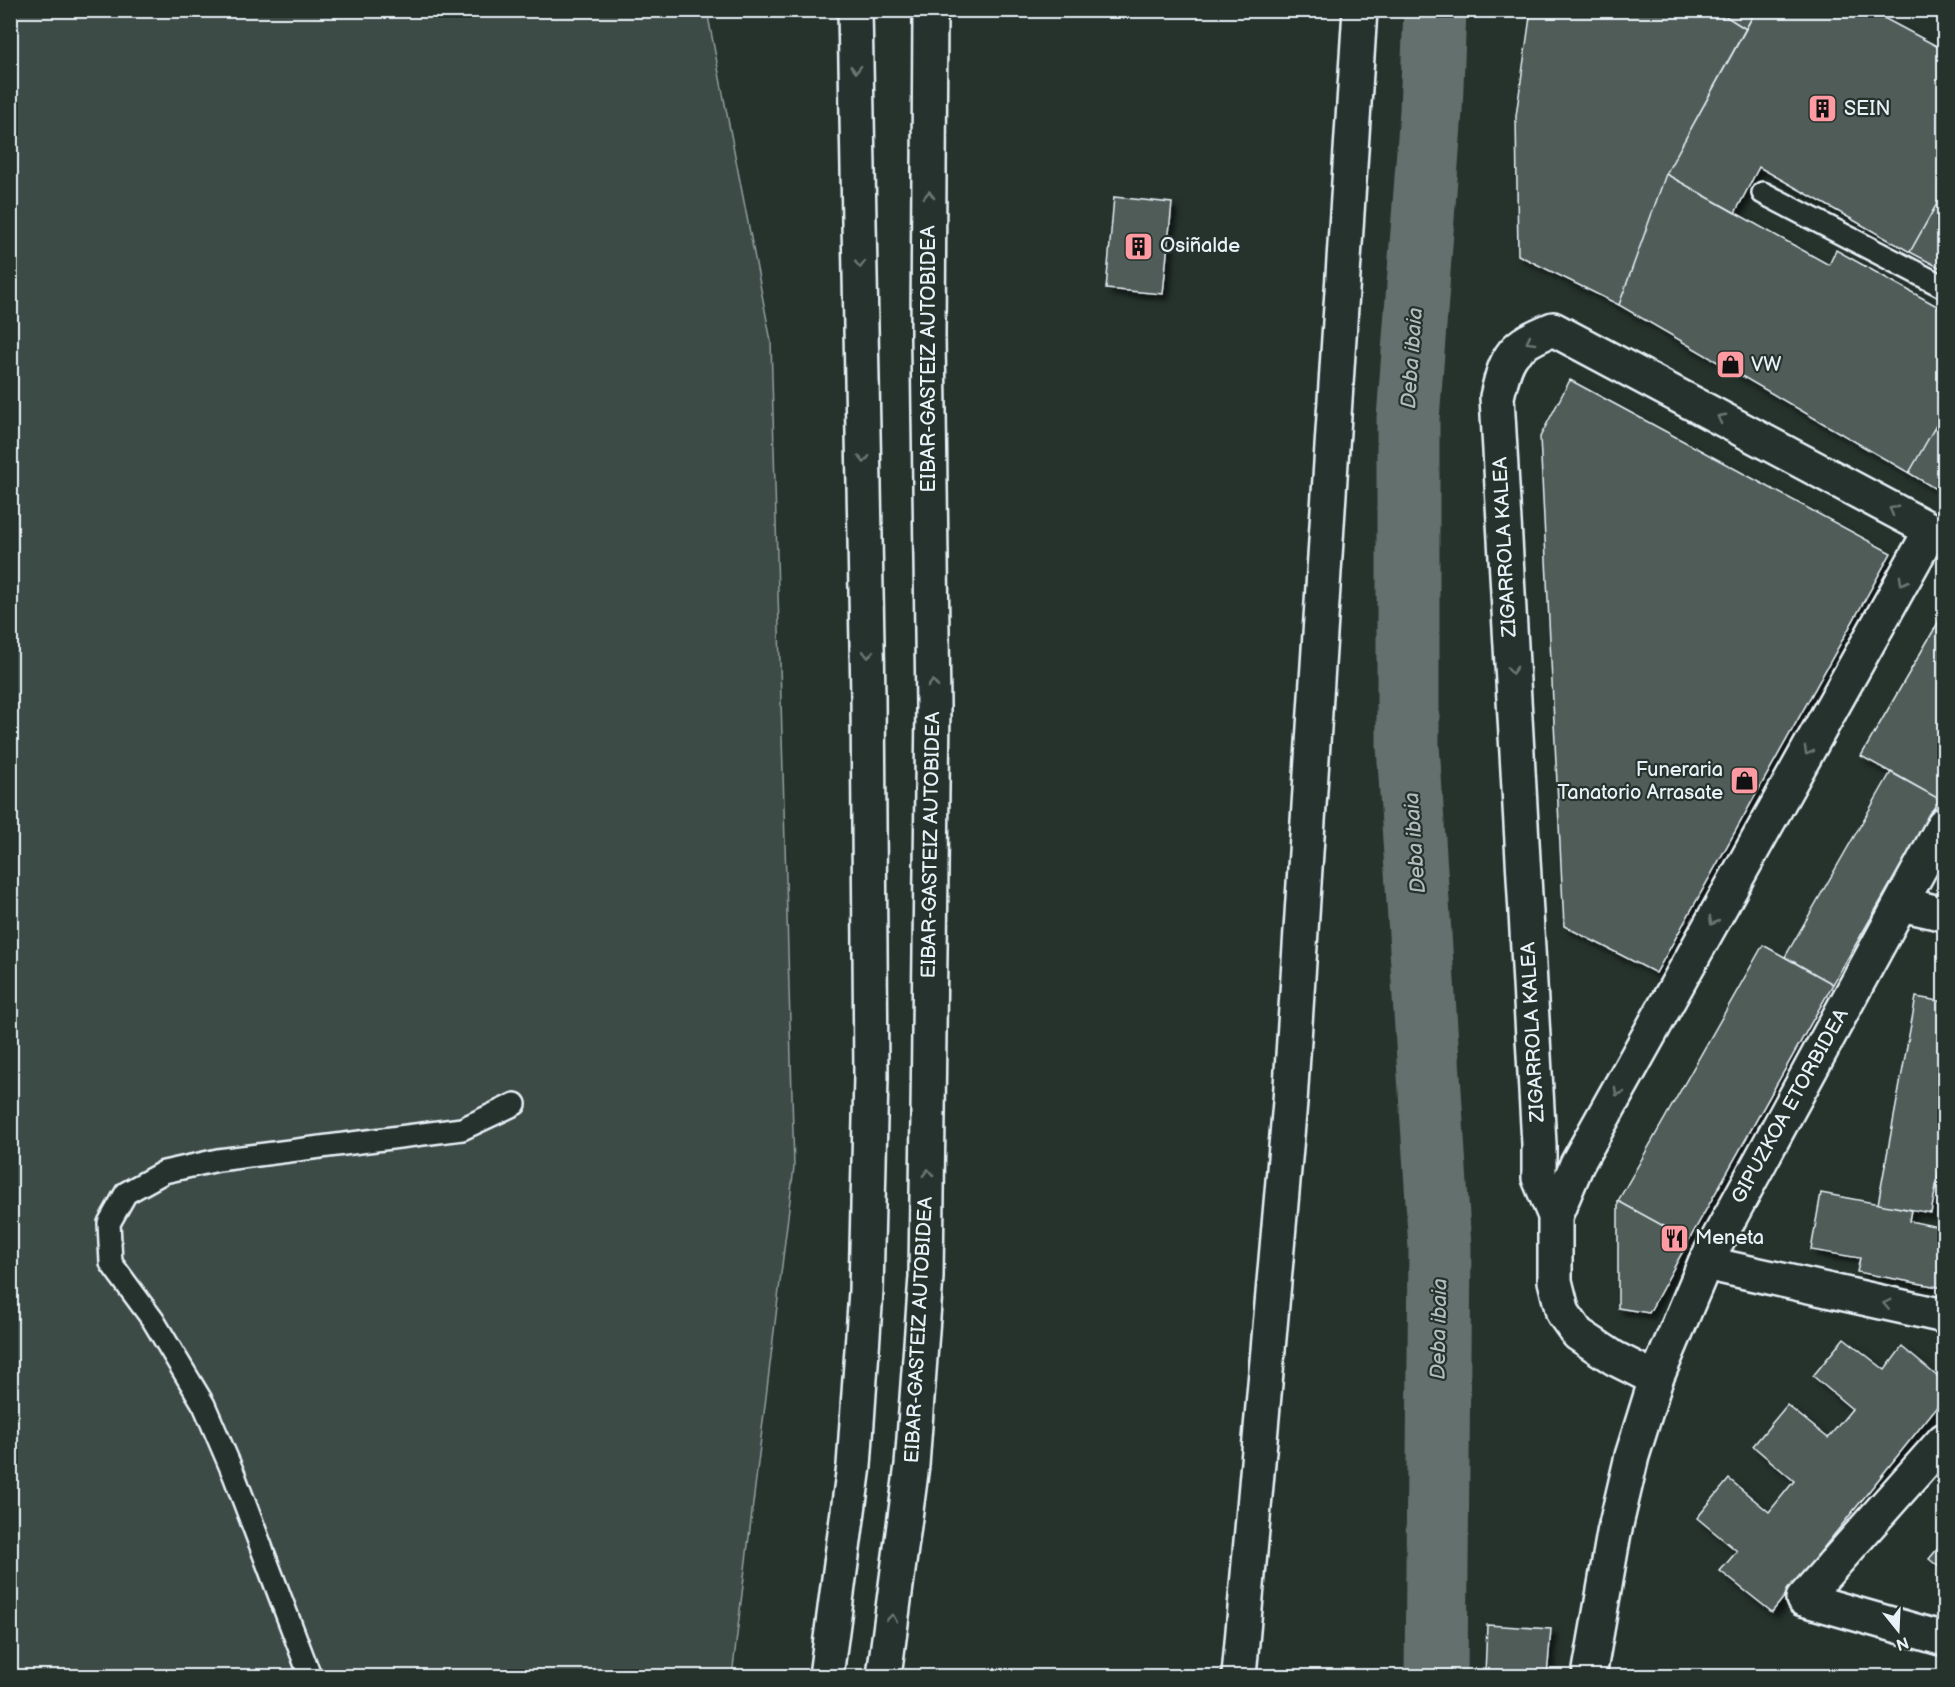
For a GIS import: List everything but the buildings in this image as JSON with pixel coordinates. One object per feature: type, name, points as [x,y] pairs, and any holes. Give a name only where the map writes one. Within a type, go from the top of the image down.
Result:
[{"type":"main road","points":[[826,1677],[855,1454],[866,1291],[871,1076],[868,684],[855,10]]},
{"type":"main road","name":"EIBAR-GASTEIZ AUTOBIDEA","points":[[884,1677],[912,1465],[926,1277],[933,706],[928,337],[930,10]]},
{"type":"main road","points":[[1239,1677],[1290,1102],[1360,10]]},
{"type":"main road","name":"ZIGARROLA KALEA","points":[[1555,1216],[1578,1164],[1938,534],[1553,329],[1532,338],[1512,352],[1503,369],[1497,397],[1539,1132],[1539,1178],[1555,1216],[1555,1281],[1563,1313],[1578,1334],[1614,1358],[1656,1379]]},
{"type":"main road","name":"GIPUZKOA ETORBIDEA","points":[[1589,1677],[1614,1533],[1632,1456],[1656,1379],[1705,1263],[1944,824]]},
{"type":"main road","points":[[1901,904],[1944,914]]},
{"type":"main road","points":[[1705,1263],[1944,1316]]},
{"type":"main road","points":[[1944,1440],[1803,1599],[1944,1639]]},
{"type":"lane","points":[[1763,193],[1944,287]]},
{"type":"lane","points":[[310,1677],[234,1475],[204,1405],[153,1320],[111,1263],[109,1223],[126,1193],[164,1172],[218,1160],[462,1129],[514,1104]]},
{"type":"shaded area","points":[[11,11],[707,11],[771,341],[794,1167],[732,1676],[11,1676]]},
{"type":"waterway","name":"Deba ibaia","points":[[1435,10],[1431,111],[1408,419],[1408,745],[1440,1248],[1436,1676]]},
{"type":"place","name":"SEIN","points":[[1823,109]]},
{"type":"place","name":"Osiñalde","points":[[1139,246]]},
{"type":"place","name":"VW","points":[[1730,365]]},
{"type":"place","name":"Funeraria Tanatorio Arrasate","points":[[1744,781]]},
{"type":"place","name":"Meneta","points":[[1674,1238]]}]
